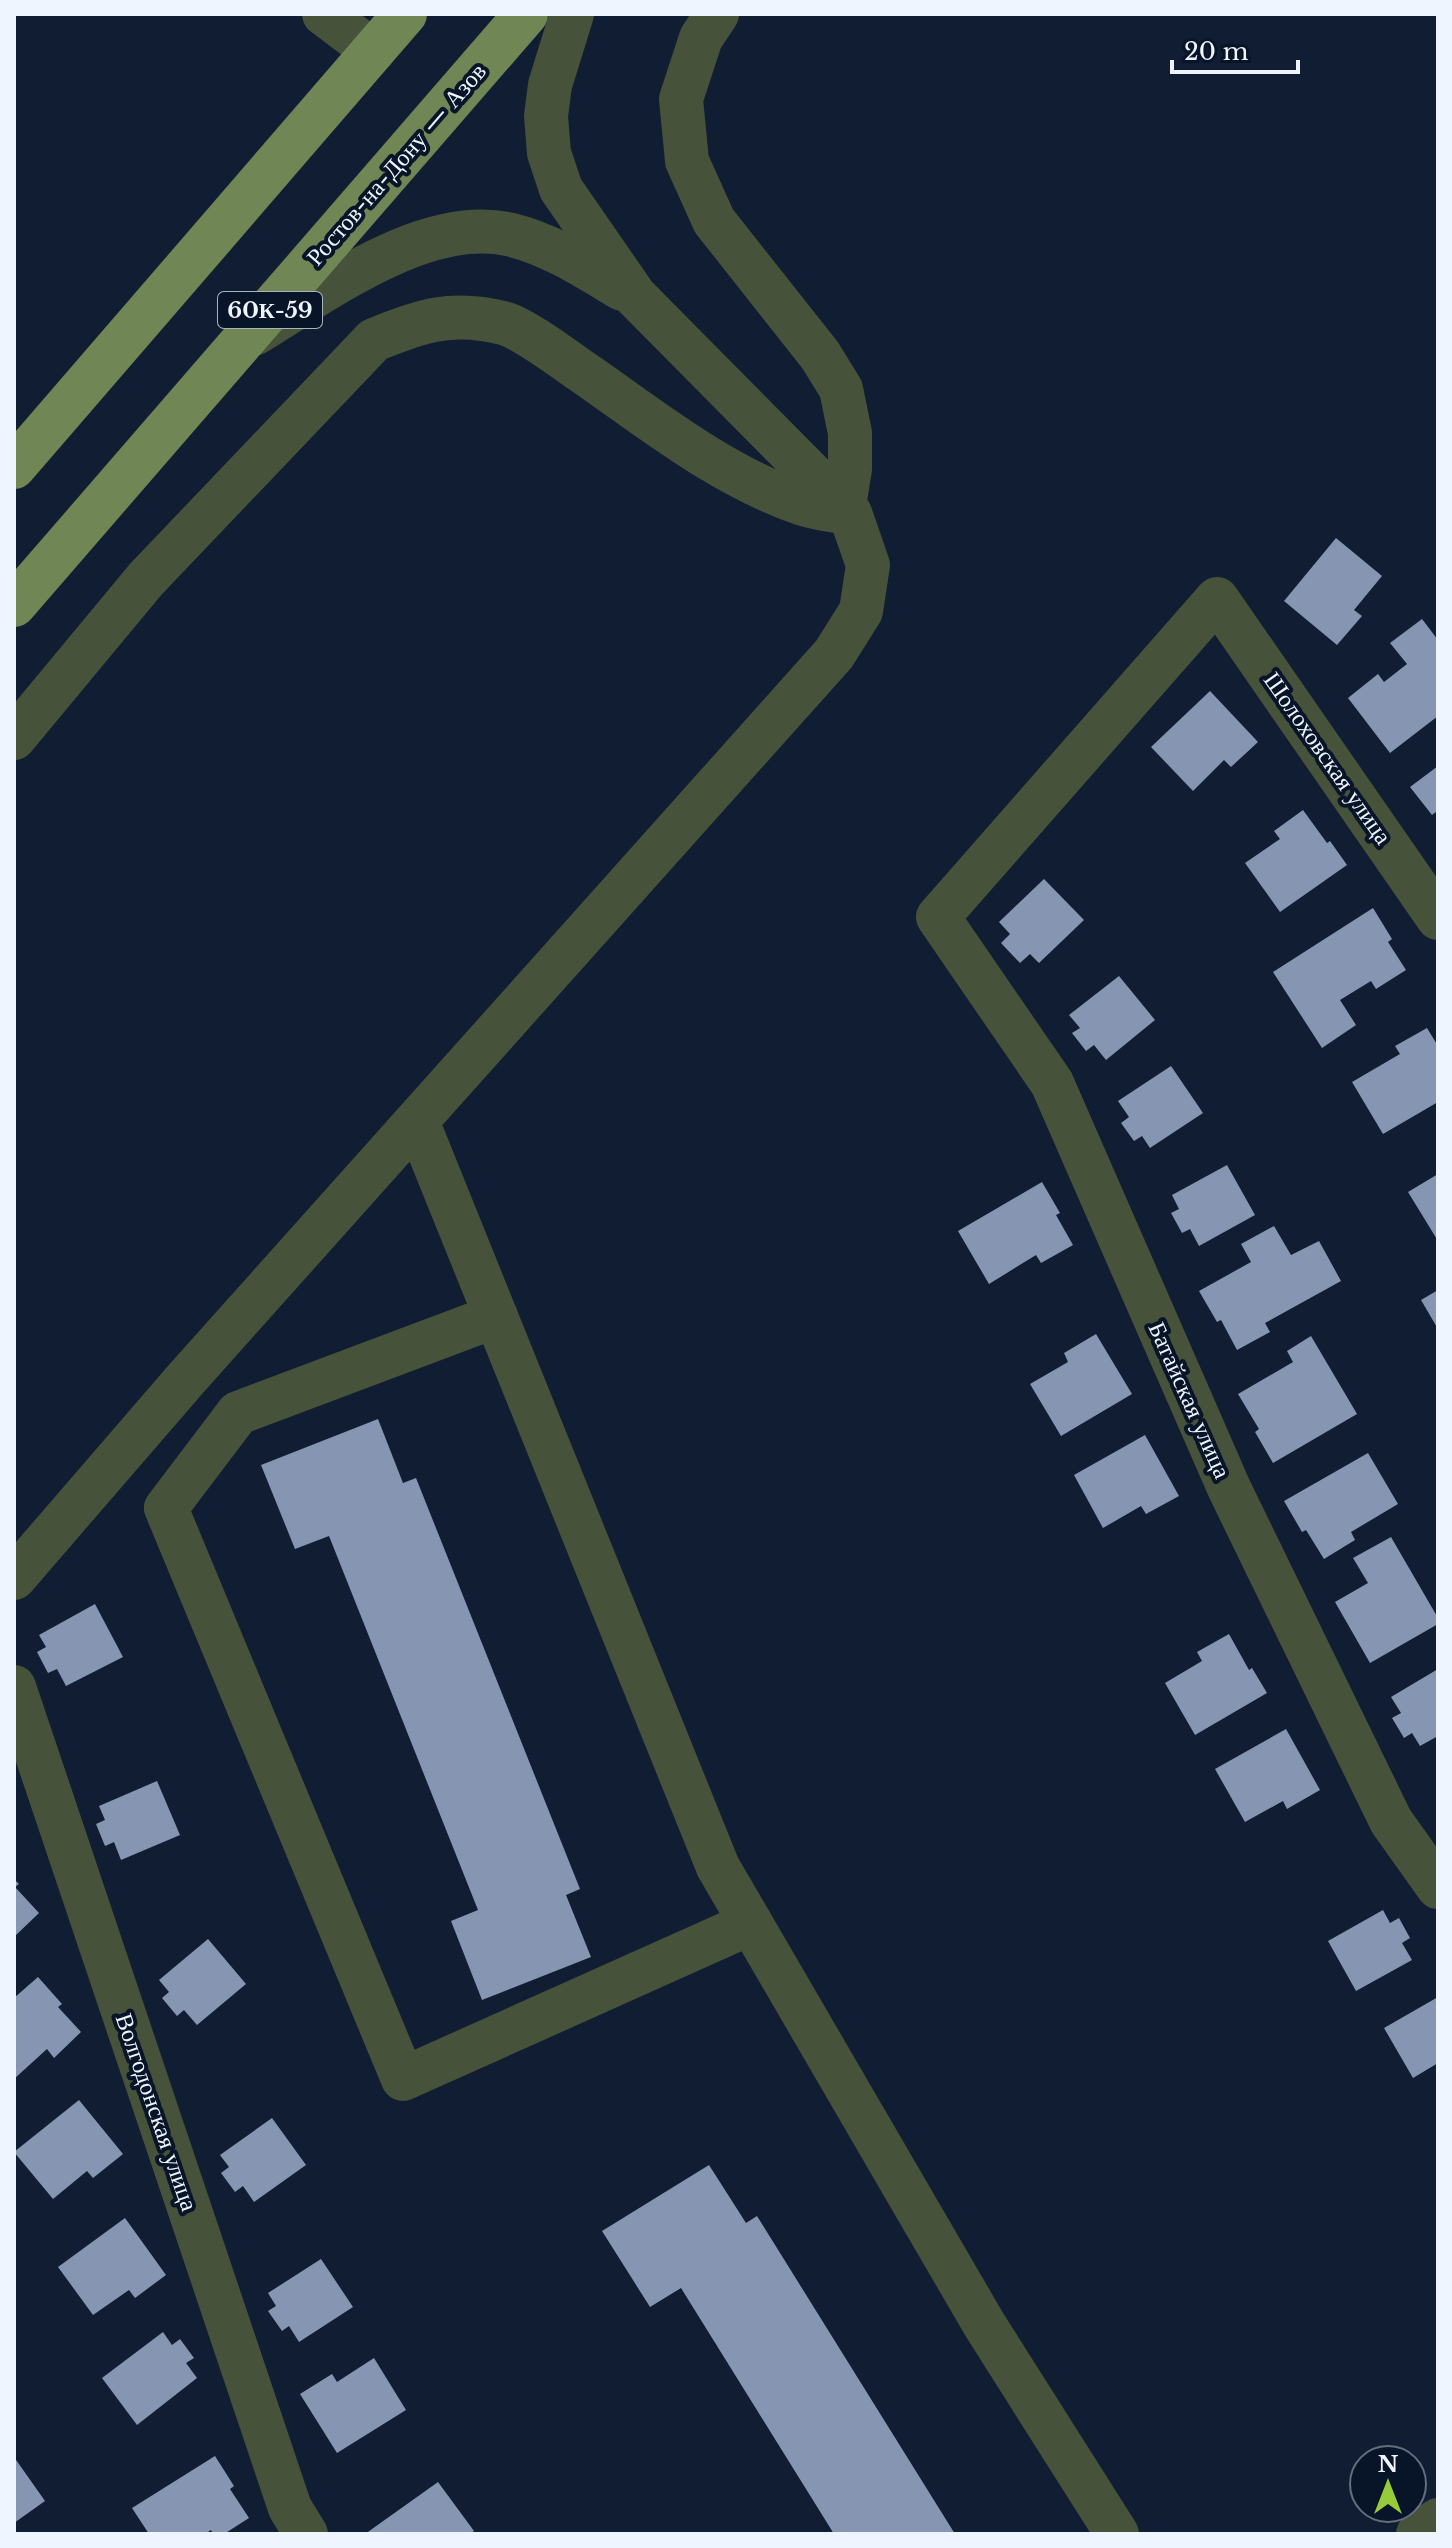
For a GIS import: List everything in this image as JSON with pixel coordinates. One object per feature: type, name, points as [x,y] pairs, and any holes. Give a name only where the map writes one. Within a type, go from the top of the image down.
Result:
[{"type":"main road","points":[[14,467],[405,14]]},
{"type":"main road","name":"Ростов-на-Дону — Азов","points":[[14,605],[526,14]]},
{"type":"street","points":[[324,14],[373,51]]},
{"type":"street","points":[[14,1578],[185,1380],[834,654],[861,611],[868,565],[847,510],[635,296],[561,189],[549,153],[546,116],[550,85],[572,14]]},
{"type":"street","points":[[717,14],[701,38],[681,99],[687,161],[714,221],[820,355],[841,389],[850,433],[847,510]]},
{"type":"street","points":[[245,339],[341,281],[411,245],[437,236],[463,233],[508,234],[537,243],[635,296]]},
{"type":"street","points":[[14,738],[146,579],[374,340],[418,322],[455,315],[506,323],[552,351],[705,457],[763,488],[805,505],[847,510]]},
{"type":"street","name":"Шолоховская улица","points":[[938,917],[1217,599],[1438,918]]},
{"type":"street","name":"Батайская улица","points":[[938,917],[1052,1083],[1229,1488],[1391,1821],[1438,1887]]},
{"type":"street","points":[[417,1121],[718,1867],[984,2324],[1117,2534]]},
{"type":"street","points":[[496,1316],[238,1413],[166,1508],[403,2079],[751,1923]]},
{"type":"street","name":"Волгодонская улица","points":[[14,1687],[290,2508],[306,2534]]},
{"type":"street","points":[[1418,2534],[1438,2520]]},
{"type":"building","points":[[1336,538],[1382,576],[1354,610],[1362,616],[1337,645],[1284,601]]},
{"type":"building","points":[[1422,619],[1438,640],[1438,716],[1390,753],[1348,698],[1378,674],[1384,682],[1407,664],[1390,643]]},
{"type":"building","points":[[1210,691],[1258,742],[1231,767],[1224,760],[1193,791],[1151,747]]},
{"type":"building","points":[[1438,766],[1438,815],[1436,812],[1432,815],[1410,787]]},
{"type":"building","points":[[1303,810],[1347,865],[1280,912],[1245,863],[1280,839],[1274,831]]},
{"type":"building","points":[[1044,879],[1084,920],[1039,963],[1030,954],[1020,963],[1001,943],[1010,934],[999,922]]},
{"type":"building","points":[[1373,908],[1392,939],[1388,942],[1406,970],[1376,989],[1371,981],[1340,1000],[1356,1025],[1322,1048],[1273,972]]},
{"type":"building","points":[[1119,976],[1155,1020],[1106,1060],[1094,1045],[1086,1051],[1072,1033],[1080,1028],[1069,1015]]},
{"type":"building","points":[[1427,1028],[1438,1046],[1438,1102],[1383,1134],[1352,1082],[1400,1054],[1395,1046]]},
{"type":"building","points":[[1171,1066],[1203,1113],[1150,1148],[1142,1136],[1134,1141],[1121,1123],[1129,1117],[1118,1101]]},
{"type":"building","points":[[1227,1165],[1255,1215],[1199,1246],[1190,1229],[1182,1233],[1171,1213],[1179,1209],[1172,1195]]},
{"type":"building","points":[[1438,1174],[1438,1241],[1408,1192]]},
{"type":"building","points":[[1042,1182],[1060,1213],[1056,1215],[1073,1245],[1041,1263],[1036,1255],[989,1284],[958,1231]]},
{"type":"building","points":[[1274,1226],[1291,1255],[1319,1241],[1341,1281],[1265,1323],[1270,1332],[1237,1350],[1221,1320],[1217,1322],[1199,1291],[1251,1262],[1241,1244]]},
{"type":"building","points":[[1438,1290],[1438,1329],[1421,1300]]},
{"type":"building","points":[[1096,1334],[1132,1394],[1061,1436],[1030,1384],[1068,1362],[1064,1353]]},
{"type":"building","points":[[1311,1336],[1357,1414],[1273,1463],[1255,1432],[1259,1429],[1238,1394],[1293,1362],[1287,1351]]},
{"type":"building","points":[[378,1419],[403,1483],[416,1478],[580,1889],[566,1895],[591,1957],[482,2000],[451,1921],[478,1910],[329,1536],[295,1549],[261,1465]]},
{"type":"building","points":[[1145,1435],[1179,1496],[1146,1514],[1141,1506],[1103,1528],[1074,1475]]},
{"type":"building","points":[[1368,1453],[1398,1504],[1351,1532],[1355,1540],[1324,1559],[1306,1530],[1302,1532],[1284,1501]]},
{"type":"building","points":[[1391,1537],[1438,1618],[1438,1624],[1370,1663],[1335,1602],[1368,1583],[1353,1558]]},
{"type":"building","points":[[95,1604],[123,1657],[66,1686],[57,1669],[48,1673],[37,1652],[46,1647],[39,1635]]},
{"type":"building","points":[[1229,1634],[1249,1670],[1252,1668],[1267,1693],[1195,1735],[1165,1683],[1202,1661],[1197,1652]]},
{"type":"building","points":[[1438,1669],[1438,1736],[1420,1746],[1412,1733],[1404,1738],[1392,1718],[1401,1713],[1391,1697]]},
{"type":"building","points":[[1286,1729],[1320,1790],[1287,1809],[1283,1801],[1245,1822],[1215,1769]]},
{"type":"building","points":[[157,1781],[180,1835],[121,1860],[114,1842],[105,1846],[96,1824],[105,1820],[99,1806]]},
{"type":"building","points":[[14,1879],[19,1884],[15,1887],[39,1913],[14,1937]]},
{"type":"building","points":[[1383,1910],[1390,1923],[1399,1918],[1410,1938],[1402,1943],[1412,1960],[1356,1991],[1328,1941]]},
{"type":"building","points":[[208,1939],[246,1984],[197,2025],[184,2010],[177,2016],[162,1998],[169,1992],[159,1980]]},
{"type":"building","points":[[38,1977],[62,2004],[58,2007],[81,2032],[54,2058],[47,2049],[14,2079],[14,1998]]},
{"type":"building","points":[[1438,1997],[1438,2063],[1413,2078],[1384,2028]]},
{"type":"building","points":[[79,2100],[123,2154],[93,2178],[87,2171],[53,2199],[14,2152]]},
{"type":"building","points":[[272,2118],[306,2165],[254,2202],[243,2186],[235,2192],[221,2173],[229,2167],[220,2155]]},
{"type":"building","points":[[709,2165],[746,2223],[757,2216],[955,2534],[834,2534],[681,2288],[650,2307],[602,2231]]},
{"type":"building","points":[[125,2218],[166,2275],[135,2298],[129,2290],[93,2315],[58,2267]]},
{"type":"building","points":[[321,2259],[353,2307],[299,2342],[289,2326],[282,2331],[268,2311],[276,2306],[268,2293]]},
{"type":"building","points":[[163,2332],[172,2345],[180,2339],[194,2358],[186,2363],[197,2378],[137,2425],[102,2378]]},
{"type":"building","points":[[374,2358],[406,2410],[337,2453],[300,2394],[332,2374],[337,2382]]},
{"type":"building","points":[[215,2456],[234,2486],[230,2489],[249,2518],[224,2534],[213,2534],[211,2530],[205,2534],[149,2534],[132,2508]]},
{"type":"building","points":[[14,2457],[45,2501],[14,2523]]},
{"type":"building","points":[[438,2482],[474,2531],[470,2534],[365,2534]]}]
